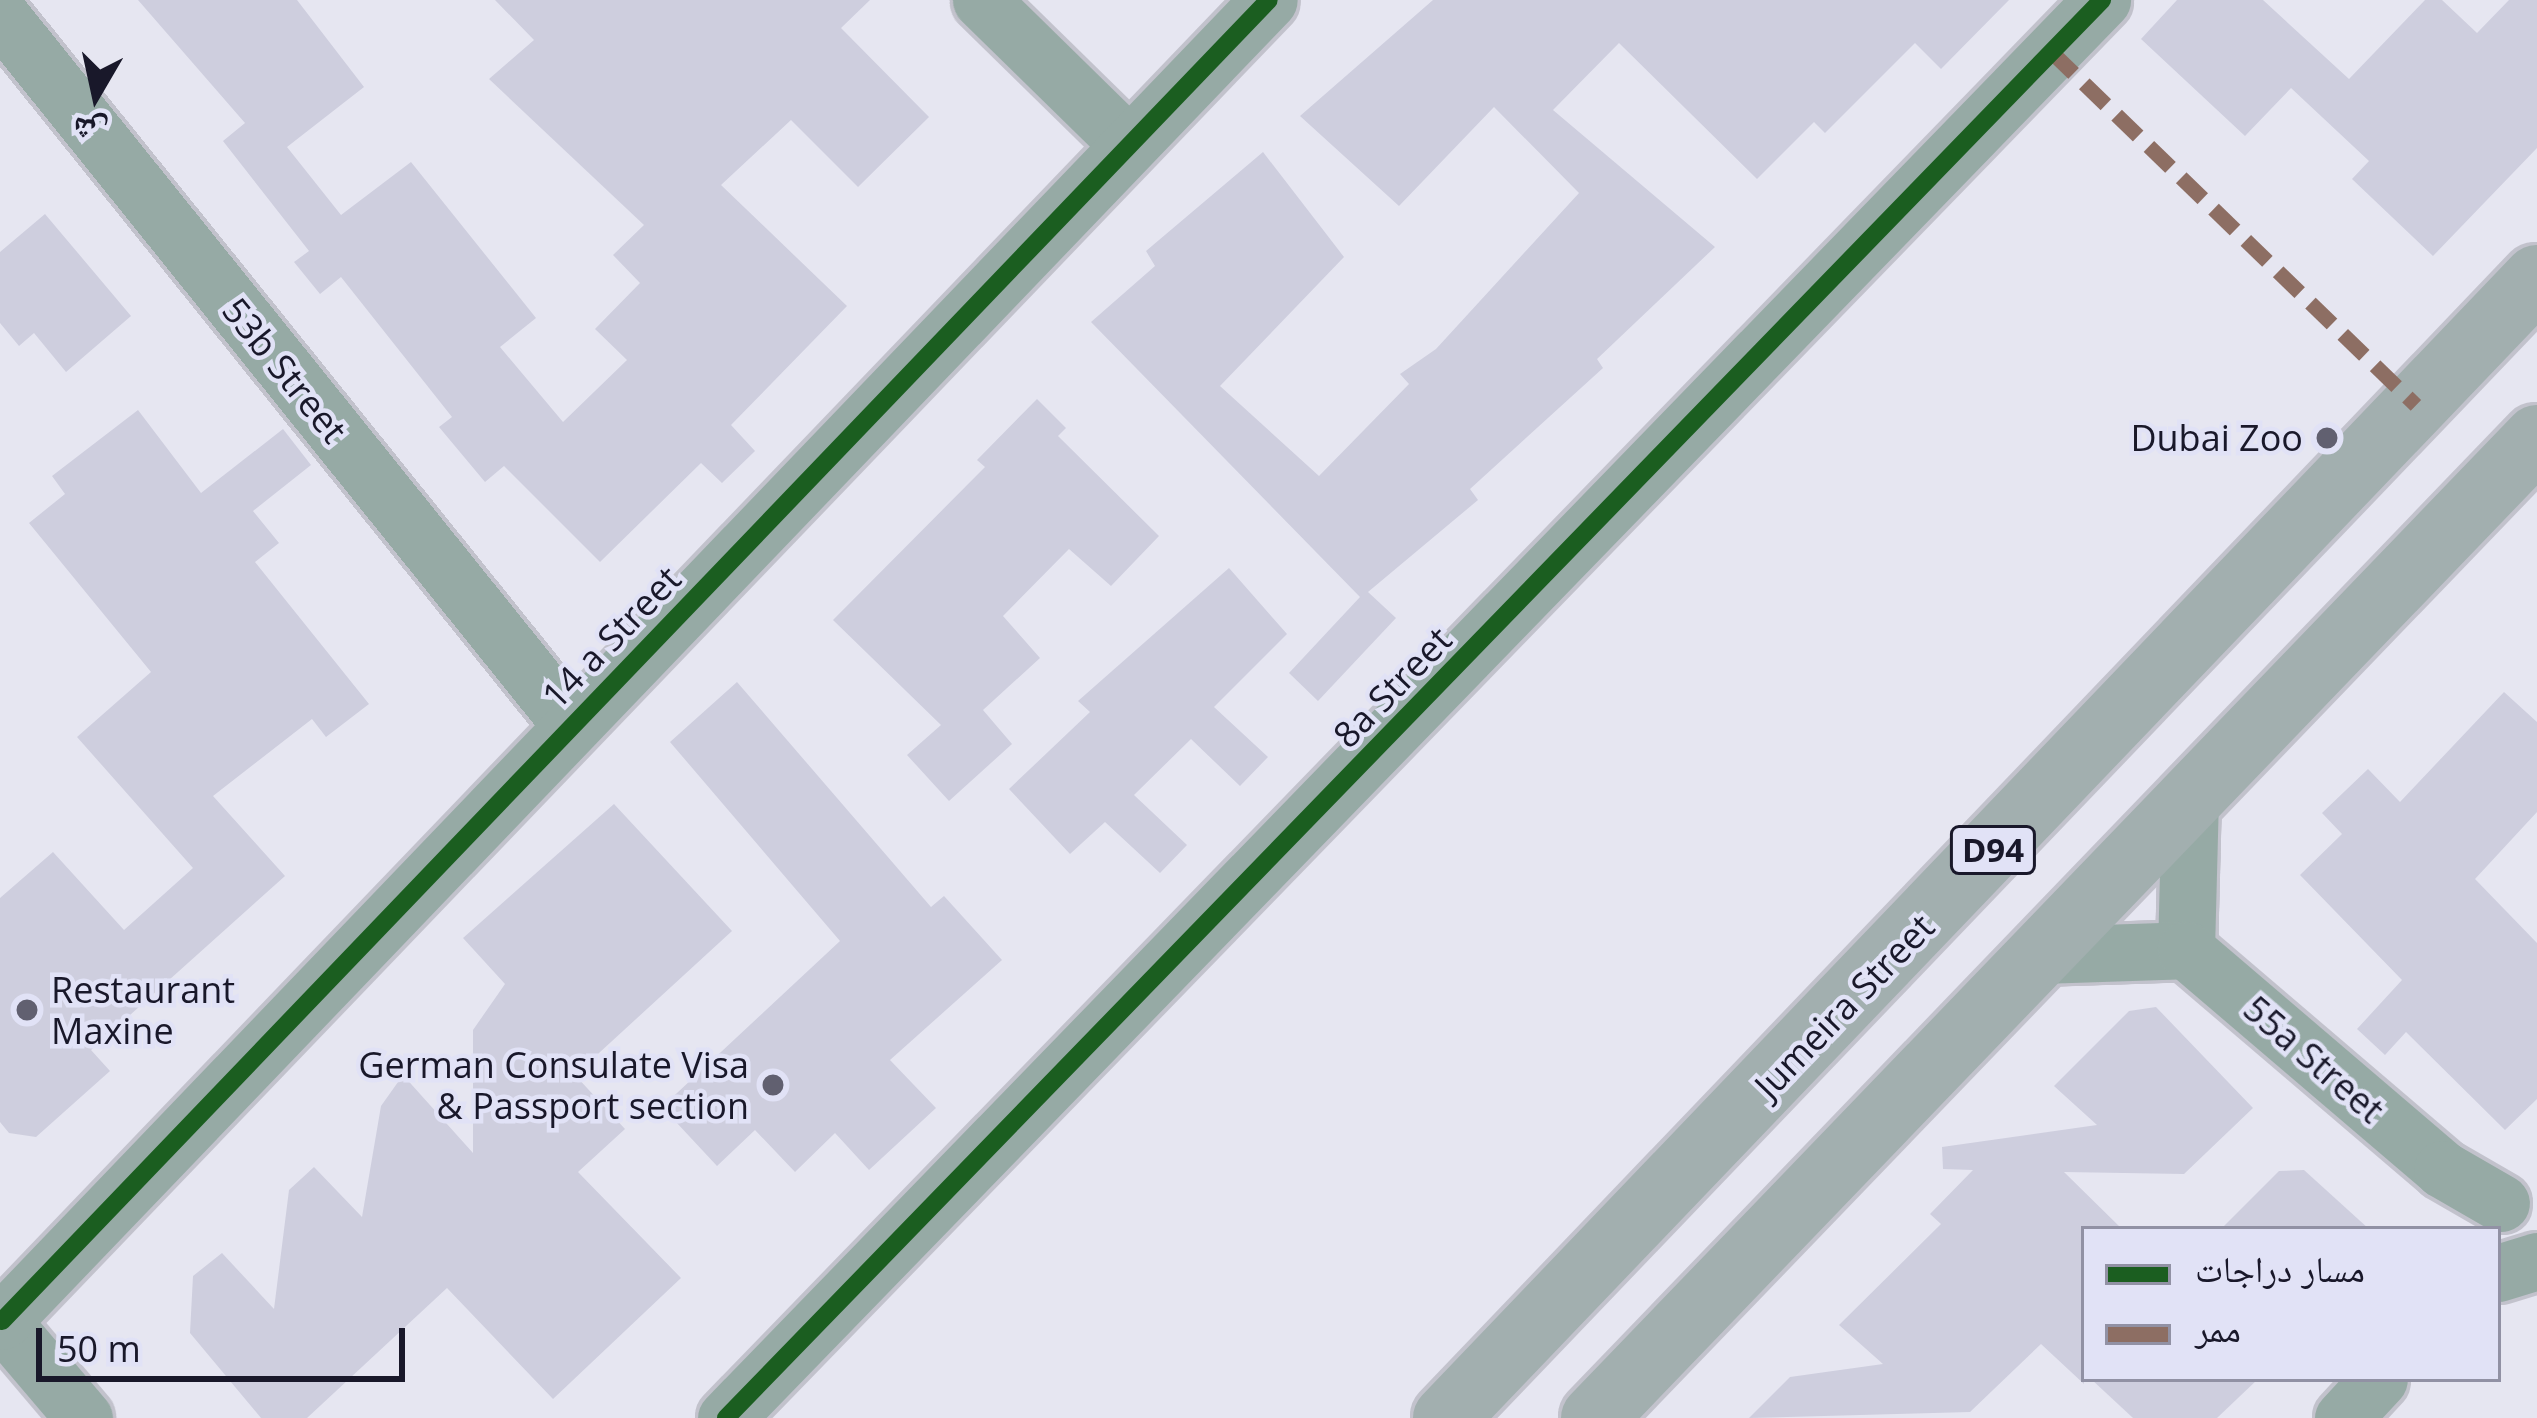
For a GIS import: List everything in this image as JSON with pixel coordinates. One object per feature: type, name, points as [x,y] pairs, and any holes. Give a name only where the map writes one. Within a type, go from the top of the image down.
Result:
[{"type":"main road","name":"Jumeira Street","points":[[1445,1418],[2537,278]]},
{"type":"main road","points":[[1594,1418],[2537,438]]},
{"type":"street","points":[[981,0],[1129,145]]},
{"type":"street","name":"14 a Street","points":[[1,1320],[1269,0]]},
{"type":"street","name":"8a Street","points":[[726,1418],[2102,0]]},
{"type":"street","name":"53b Street","points":[[0,15],[571,725]]},
{"type":"street","points":[[2039,956],[2186,950],[2190,800]]},
{"type":"street","name":"55a Street","points":[[2186,950],[2442,1168],[2507,1213]]},
{"type":"street","points":[[1,1320],[84,1418]]},
{"type":"street","points":[[2343,1418],[2376,1382]]},
{"type":"building","points":[[138,0],[297,0],[364,87],[287,147],[341,215],[411,162],[536,318],[500,347],[563,422],[627,360],[595,329],[640,283],[613,255],[644,225],[489,79],[534,40],[495,0],[870,0],[841,28],[929,117],[858,187],[791,120],[721,185],[847,306],[731,425],[755,451],[722,483],[701,463],[600,562],[504,466],[485,482],[439,427],[452,417],[341,277],[320,294],[294,262],[309,251],[223,141],[245,123]]},
{"type":"building","points":[[1433,0],[2009,0],[1941,69],[1915,43],[1825,133],[1814,122],[1757,179],[1619,43],[1553,110],[1715,247],[1597,359],[1603,368],[1470,489],[1478,500],[1368,592],[1396,618],[1318,701],[1289,673],[1360,597],[1091,322],[1155,266],[1146,251],[1263,152],[1344,257],[1220,386],[1319,476],[1409,384],[1400,374],[1436,349],[1579,193],[1494,107],[1399,206],[1300,116]]},
{"type":"building","points":[[2177,0],[2263,0],[2349,79],[2425,0],[2442,0],[2477,33],[2509,0],[2537,0],[2537,148],[2433,256],[2352,179],[2369,161],[2291,88],[2245,136],[2141,39]]},
{"type":"building","points":[[45,214],[131,316],[66,372],[34,333],[19,346],[0,323],[0,252]]},
{"type":"building","points":[[1037,399],[1066,428],[1058,436],[1159,536],[1111,586],[1069,549],[1003,616],[1040,658],[983,710],[1012,744],[949,801],[907,755],[941,725],[833,620],[985,467],[977,460]]},
{"type":"building","points":[[138,410],[201,493],[283,429],[311,465],[253,511],[279,543],[255,562],[369,704],[326,737],[312,719],[213,796],[285,876],[91,1050],[110,1071],[36,1137],[9,1133],[0,1122],[0,898],[53,852],[124,930],[193,868],[77,737],[151,672],[29,523],[65,494],[52,476]]},
{"type":"building","points":[[1229,568],[1287,634],[1214,707],[1268,757],[1240,786],[1191,739],[1134,795],[1187,845],[1160,873],[1105,822],[1070,854],[1009,789],[1090,712],[1078,701]]},
{"type":"building","points":[[737,682],[931,907],[944,896],[1002,960],[890,1060],[936,1108],[869,1170],[835,1133],[795,1172],[755,1130],[717,1166],[662,1107],[840,941],[670,742]]},
{"type":"building","points":[[2504,692],[2537,722],[2537,812],[2475,879],[2537,943],[2537,1099],[2505,1130],[2406,1032],[2385,1055],[2357,1029],[2402,980],[2300,875],[2342,834],[2322,813],[2368,769],[2400,802]]},
{"type":"building","points":[[614,804],[732,931],[575,1075],[625,1129],[578,1172],[681,1278],[553,1399],[447,1288],[307,1418],[261,1418],[190,1333],[193,1276],[222,1253],[274,1309],[289,1190],[314,1167],[362,1217],[381,1106],[403,1075],[473,1153],[473,1030],[505,984],[463,938]]},
{"type":"building","points":[[2156,1007],[2253,1108],[2184,1174],[2064,1172],[2119,1226],[2081,1226],[2081,1381],[2041,1344],[1970,1412],[1749,1418],[1790,1377],[1883,1364],[1839,1325],[1941,1224],[1930,1214],[1973,1170],[1943,1169],[1942,1147],[2097,1125],[2054,1086],[2129,1011]]},
{"type":"building","points":[[2304,1170],[2366,1226],[2224,1226],[2279,1171]]},
{"type":"building","points":[[2094,1382],[2255,1382],[2217,1418],[2133,1418]]},
{"type":"marked path","points":[[2052,52],[2416,405]]},
{"type":"cycle path","points":[[2,1321],[1269,0]]},
{"type":"cycle path","points":[[726,1418],[2102,0]]},
{"type":"place","name":"Dubai Zoo","points":[[2327,438]]},
{"type":"place","name":"Restaurant Maxine","points":[[27,1010]]},
{"type":"place","name":"German Consulate Visa & Passport section","points":[[773,1085]]}]
